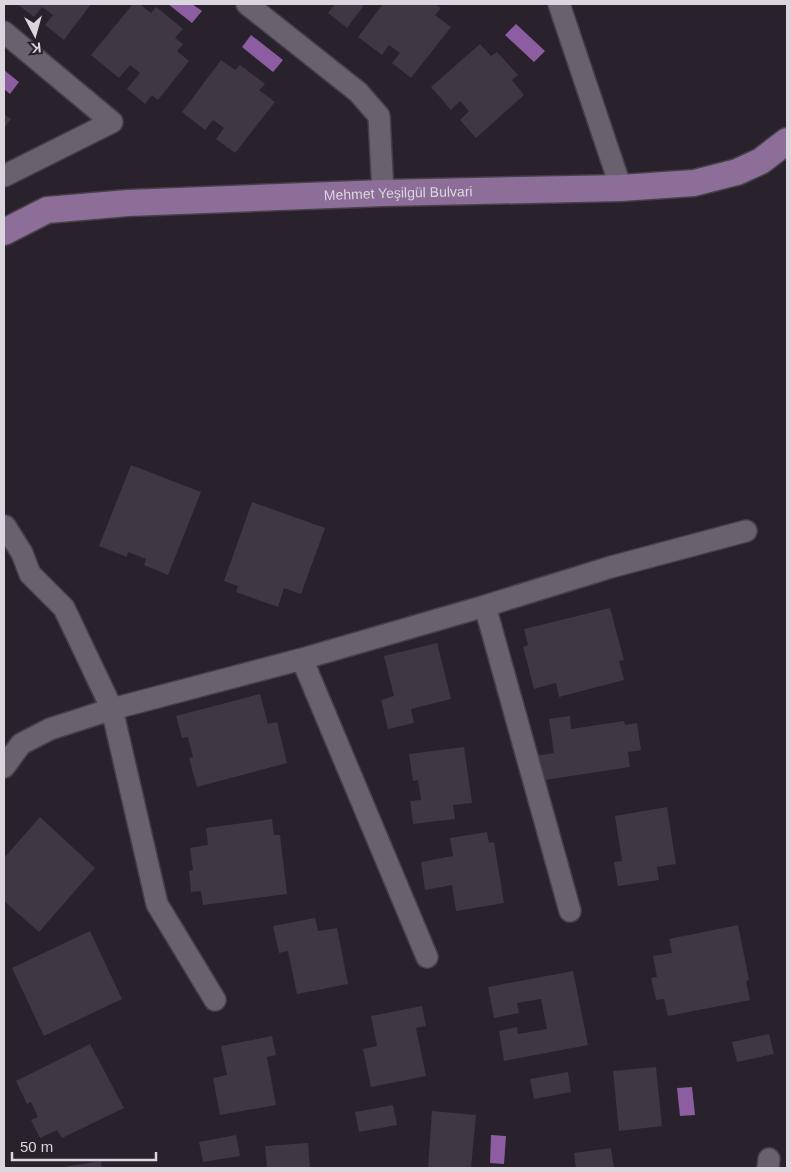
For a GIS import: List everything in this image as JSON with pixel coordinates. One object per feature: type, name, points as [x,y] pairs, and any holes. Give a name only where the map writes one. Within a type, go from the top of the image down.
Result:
[{"type":"main road","name":"Mehmet Yeşilgül Bulvari","points":[[4,232],[47,210],[128,203],[383,193],[621,188],[694,183],[738,172],[762,162],[787,141]]},
{"type":"street","points":[[249,4],[358,92],[379,116],[383,193]]},
{"type":"street","points":[[559,4],[621,188]]},
{"type":"street","points":[[4,32],[112,122],[4,176]]},
{"type":"street","points":[[5,526],[22,553],[30,574],[64,608],[112,708],[157,904],[215,1000]]},
{"type":"street","points":[[4,767],[21,744],[50,729],[112,708],[302,659],[485,606],[611,566],[746,531]]},
{"type":"street","points":[[485,606],[570,911]]},
{"type":"street","points":[[302,659],[427,957]]},
{"type":"shaded area","points":[[168,4],[192,4],[202,11],[192,23]]},
{"type":"shaded area","points":[[516,24],[545,51],[534,62],[505,35]]},
{"type":"shaded area","points":[[251,35],[283,60],[273,72],[242,47]]},
{"type":"shaded area","points":[[4,70],[19,82],[10,94],[4,89]]},
{"type":"shaded area","points":[[692,1087],[695,1115],[680,1116],[677,1088]]},
{"type":"shaded area","points":[[491,1135],[506,1136],[504,1164],[490,1163]]},
{"type":"building","points":[[17,4],[91,4],[64,40],[45,25],[53,15],[42,7],[34,17]]},
{"type":"building","points":[[133,4],[140,4],[151,13],[156,7],[183,29],[175,38],[183,44],[177,51],[189,61],[158,100],[152,95],[145,104],[127,89],[140,73],[130,65],[119,78],[91,55]]},
{"type":"building","points":[[335,4],[365,4],[347,28],[328,13]]},
{"type":"building","points":[[383,4],[435,4],[441,8],[435,15],[451,27],[411,78],[392,63],[400,53],[389,45],[382,55],[358,37]]},
{"type":"building","points":[[480,44],[491,56],[497,52],[518,75],[512,80],[524,95],[476,138],[460,120],[469,111],[460,101],[451,110],[431,87]]},
{"type":"building","points":[[221,60],[235,70],[240,65],[265,84],[259,90],[275,102],[235,153],[216,139],[224,128],[213,120],[205,130],[182,112]]},
{"type":"building","points":[[4,114],[11,119],[4,128]]},
{"type":"building","points":[[131,465],[201,492],[168,575],[144,565],[146,559],[128,552],[127,557],[99,546]]},
{"type":"building","points":[[252,502],[325,528],[301,594],[284,588],[278,607],[236,592],[238,586],[224,581]]},
{"type":"building","points":[[610,608],[624,660],[619,661],[624,680],[559,697],[556,683],[534,689],[523,647],[528,645],[524,629]]},
{"type":"building","points":[[437,643],[451,699],[411,709],[414,723],[388,729],[381,700],[394,696],[384,656]]},
{"type":"building","points":[[260,694],[268,724],[277,722],[287,763],[197,787],[189,758],[193,757],[188,737],[182,738],[176,716]]},
{"type":"building","points":[[570,716],[571,729],[624,721],[625,725],[637,723],[641,750],[628,752],[630,767],[538,781],[534,756],[554,753],[549,719]]},
{"type":"building","points":[[464,747],[472,803],[453,805],[455,819],[413,824],[410,801],[421,800],[418,780],[413,781],[409,754]]},
{"type":"building","points":[[667,807],[676,864],[657,867],[659,880],[618,886],[614,862],[622,861],[615,816]]},
{"type":"building","points":[[40,817],[95,868],[39,932],[4,901],[4,858]]},
{"type":"building","points":[[272,819],[274,835],[280,835],[287,894],[203,905],[201,891],[191,892],[189,871],[193,870],[190,848],[208,845],[206,828]]},
{"type":"building","points":[[487,832],[489,843],[494,842],[504,903],[456,911],[452,885],[425,890],[421,862],[453,856],[450,838]]},
{"type":"building","points":[[315,918],[318,931],[337,928],[348,984],[297,994],[288,951],[279,953],[273,926]]},
{"type":"building","points":[[738,925],[749,980],[746,981],[750,1000],[668,1016],[664,999],[656,1000],[651,978],[657,977],[653,956],[672,953],[669,939]]},
{"type":"building","points":[[90,931],[122,999],[44,1036],[12,968]]},
{"type":"building","points":[[573,971],[588,1045],[504,1061],[499,1031],[517,1027],[518,1034],[547,1029],[541,999],[517,1003],[519,1013],[494,1018],[488,987]]},
{"type":"building","points":[[422,1006],[426,1026],[416,1028],[426,1076],[371,1087],[363,1049],[377,1046],[371,1016]]},
{"type":"building","points":[[769,1034],[774,1054],[737,1062],[732,1042]]},
{"type":"building","points":[[272,1036],[276,1055],[267,1057],[276,1105],[220,1115],[213,1078],[227,1075],[221,1046]]},
{"type":"building","points":[[90,1044],[124,1108],[62,1138],[57,1130],[40,1138],[31,1120],[38,1117],[31,1102],[27,1104],[16,1081]]},
{"type":"building","points":[[656,1067],[662,1126],[619,1131],[613,1071]]},
{"type":"building","points":[[568,1072],[571,1092],[534,1099],[530,1079]]},
{"type":"building","points":[[393,1105],[397,1125],[359,1132],[355,1112]]},
{"type":"building","points":[[432,1111],[476,1115],[471,1168],[428,1168]]},
{"type":"building","points":[[236,1135],[240,1156],[203,1162],[199,1142]]},
{"type":"building","points":[[308,1143],[310,1168],[267,1168],[265,1146]]},
{"type":"building","points":[[611,1148],[614,1168],[576,1168],[574,1153]]},
{"type":"building","points":[[101,1161],[102,1168],[64,1168],[64,1167]]}]
